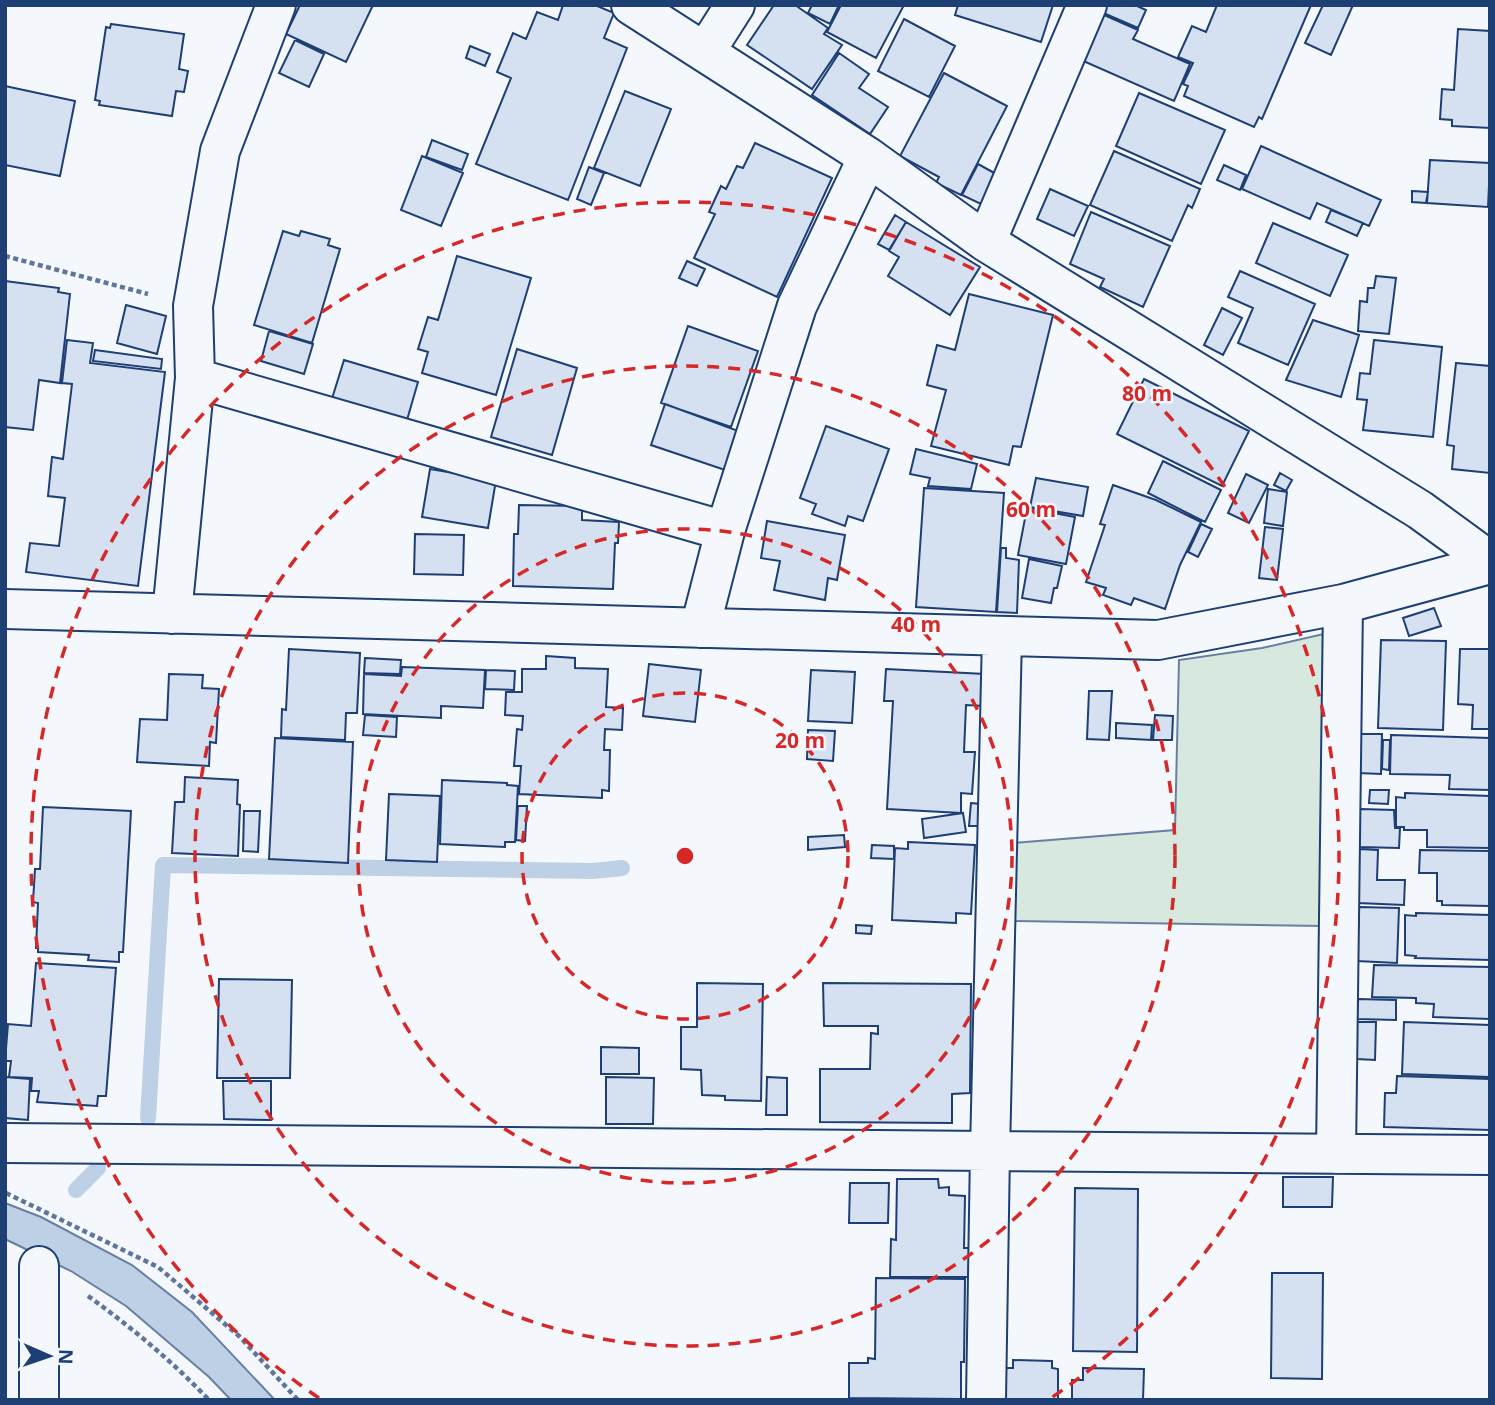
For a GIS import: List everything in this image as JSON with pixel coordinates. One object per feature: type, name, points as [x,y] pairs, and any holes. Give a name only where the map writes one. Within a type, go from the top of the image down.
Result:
[{"type":"street","points":[[172,614],[195,378],[193,306],[220,151],[276,5]]},
{"type":"street","points":[[631,5],[869,157],[986,242],[1420,510],[1490,562]]},
{"type":"street","points":[[705,52],[735,5]]},
{"type":"street","points":[[986,242],[1087,5]]},
{"type":"street","points":[[700,628],[725,531],[797,306],[869,157]]},
{"type":"street","points":[[195,378],[725,531]]},
{"type":"street","points":[[5,609],[1158,640],[1343,604],[1490,562]]},
{"type":"street","points":[[1336,1154],[1343,604]]},
{"type":"street","points":[[986,1400],[1002,636]]},
{"type":"street","points":[[5,1143],[1490,1155]]},
{"type":"street","points":[[39,1266],[39,1400]]},
{"type":"path","points":[[5,257],[193,306]]},
{"type":"path","points":[[5,1193],[158,1267],[239,1336],[298,1400]]},
{"type":"path","points":[[39,1266],[60,1276],[126,1324],[209,1400]]},
{"type":"shaded area","points":[[1328,633],[1324,926],[1009,921],[1012,843],[1175,830],[1179,660],[1262,648]]},
{"type":"water","points":[[5,1203],[41,1217],[132,1265],[192,1312],[275,1400],[231,1400],[209,1377],[126,1306],[71,1271],[5,1239]]},
{"type":"building","points":[[300,5],[373,5],[346,62],[286,34]]},
{"type":"building","points":[[563,5],[595,5],[614,13],[604,38],[627,48],[568,200],[476,164],[511,78],[497,72],[513,33],[526,39],[537,12],[558,20]]},
{"type":"building","points":[[774,5],[795,5],[828,28],[824,34],[842,45],[812,89],[747,45]]},
{"type":"building","points":[[812,5],[839,5],[830,24],[808,13]]},
{"type":"building","points":[[841,5],[904,5],[876,58],[827,32]]},
{"type":"building","points":[[958,5],[1053,5],[1041,42],[955,15]]},
{"type":"building","points":[[1104,5],[1135,5],[1146,10],[1138,28],[1101,12]]},
{"type":"building","points":[[1217,5],[1311,5],[1262,119],[1259,117],[1254,127],[1184,96],[1188,86],[1183,84],[1193,63],[1178,57],[1192,26],[1206,32]]},
{"type":"building","points":[[1323,5],[1353,5],[1331,55],[1305,43]]},
{"type":"building","points":[[1102,14],[1138,30],[1133,39],[1190,64],[1174,101],[1081,60]]},
{"type":"building","points":[[904,19],[955,46],[929,97],[878,71]]},
{"type":"building","points":[[111,24],[184,34],[179,69],[188,71],[184,92],[176,91],[172,116],[99,105],[100,101],[95,100],[106,27],[110,28]]},
{"type":"building","points":[[1458,29],[1490,31],[1490,128],[1452,126],[1452,120],[1440,119],[1442,89],[1454,90]]},
{"type":"building","points":[[295,40],[324,54],[309,87],[279,73]]},
{"type":"building","points":[[470,46],[490,54],[485,66],[466,58]]},
{"type":"building","points":[[839,53],[869,74],[859,88],[888,107],[870,134],[812,95]]},
{"type":"building","points":[[944,73],[1007,106],[961,195],[936,183],[939,177],[900,156]]},
{"type":"building","points":[[5,86],[75,101],[60,176],[5,165]]},
{"type":"building","points":[[625,91],[671,109],[640,186],[594,168]]},
{"type":"building","points":[[1139,93],[1225,130],[1201,184],[1116,146]]},
{"type":"building","points":[[432,140],[468,154],[462,170],[426,157]]},
{"type":"building","points":[[755,143],[832,178],[777,297],[694,258],[715,214],[709,212],[721,186],[726,189],[737,166],[743,168]]},
{"type":"building","points":[[1261,146],[1381,200],[1369,226],[1317,203],[1310,219],[1242,189]]},
{"type":"building","points":[[1114,151],[1200,189],[1192,208],[1188,205],[1172,241],[1090,205]]},
{"type":"building","points":[[422,156],[463,173],[441,226],[401,210]]},
{"type":"building","points":[[1430,160],[1490,163],[1488,207],[1427,203]]},
{"type":"building","points":[[978,164],[998,175],[983,205],[962,195]]},
{"type":"building","points":[[1224,165],[1246,175],[1240,190],[1217,180]]},
{"type":"building","points":[[589,167],[604,173],[591,205],[577,199]]},
{"type":"building","points":[[1050,189],[1088,206],[1074,236],[1037,219]]},
{"type":"building","points":[[1412,191],[1428,192],[1426,203],[1412,202]]},
{"type":"building","points":[[1331,210],[1363,223],[1357,236],[1326,222]]},
{"type":"building","points":[[1091,212],[1170,246],[1143,307],[1100,287],[1104,279],[1070,264]]},
{"type":"building","points":[[895,215],[906,222],[889,250],[878,244]]},
{"type":"building","points":[[906,222],[980,267],[950,315],[888,276],[899,257],[889,251]]},
{"type":"building","points":[[1273,223],[1348,255],[1330,296],[1256,263]]},
{"type":"building","points":[[283,231],[299,236],[301,231],[330,239],[328,245],[340,249],[312,343],[254,325]]},
{"type":"building","points":[[457,256],[531,278],[496,395],[422,373],[428,352],[418,349],[428,317],[438,320]]},
{"type":"building","points":[[687,261],[705,269],[697,286],[679,278]]},
{"type":"building","points":[[1240,271],[1315,304],[1288,365],[1238,343],[1253,308],[1228,297]]},
{"type":"building","points":[[1376,276],[1396,278],[1389,334],[1358,331],[1360,301],[1367,302],[1368,288],[1374,288]]},
{"type":"building","points":[[5,281],[59,288],[58,292],[70,294],[60,383],[39,380],[33,430],[5,427]]},
{"type":"building","points":[[969,294],[1053,315],[1021,447],[1013,446],[1009,465],[931,446],[946,390],[927,385],[937,345],[955,350]]},
{"type":"building","points":[[126,305],[166,316],[157,354],[117,343]]},
{"type":"building","points":[[1222,308],[1242,318],[1223,355],[1204,345]]},
{"type":"building","points":[[1313,320],[1359,335],[1341,397],[1286,380]]},
{"type":"building","points":[[688,326],[758,351],[731,427],[661,403]]},
{"type":"building","points":[[269,331],[313,344],[304,374],[261,361]]},
{"type":"building","points":[[67,340],[93,343],[90,363],[165,372],[138,586],[26,572],[30,543],[59,546],[65,498],[48,496],[52,457],[63,459],[72,384],[62,383]]},
{"type":"building","points":[[1374,340],[1442,347],[1433,437],[1363,430],[1367,400],[1357,399],[1360,373],[1370,374]]},
{"type":"building","points":[[517,349],[577,368],[552,455],[491,437]]},
{"type":"building","points":[[95,350],[162,359],[161,369],[93,361]]},
{"type":"building","points":[[344,360],[418,382],[405,427],[330,405]]},
{"type":"building","points":[[1456,363],[1490,366],[1490,473],[1452,469],[1454,446],[1447,445]]},
{"type":"building","points":[[1144,379],[1249,431],[1222,486],[1117,434]]},
{"type":"building","points":[[665,404],[741,432],[728,471],[651,445]]},
{"type":"building","points":[[826,426],[889,449],[863,521],[848,516],[845,526],[812,514],[816,504],[800,498]]},
{"type":"building","points":[[916,449],[977,464],[971,489],[928,486],[930,478],[910,474]]},
{"type":"building","points":[[1163,461],[1221,490],[1205,522],[1148,493]]},
{"type":"building","points":[[430,469],[496,480],[488,528],[422,517]]},
{"type":"building","points":[[1280,473],[1292,480],[1286,491],[1274,485]]},
{"type":"building","points":[[1246,474],[1268,485],[1249,523],[1228,513]]},
{"type":"building","points":[[1036,478],[1088,487],[1083,516],[1030,507]]},
{"type":"building","points":[[1113,485],[1156,500],[1201,522],[1180,565],[1165,609],[1134,598],[1131,605],[1103,595],[1106,588],[1086,582],[1105,525],[1100,524]]},
{"type":"building","points":[[924,488],[1004,493],[996,612],[916,607]]},
{"type":"building","points":[[1268,489],[1287,492],[1283,526],[1264,523]]},
{"type":"building","points":[[519,505],[582,506],[582,520],[619,522],[618,543],[615,543],[613,589],[513,586],[514,534],[518,534]]},
{"type":"building","points":[[1027,508],[1075,517],[1066,564],[1018,555]]},
{"type":"building","points":[[767,521],[845,535],[837,580],[828,578],[825,600],[774,590],[780,561],[761,558]]},
{"type":"building","points":[[1201,524],[1212,529],[1198,557],[1188,552]]},
{"type":"building","points":[[1265,527],[1283,529],[1277,580],[1259,578]]},
{"type":"building","points":[[415,534],[464,535],[463,575],[414,574]]},
{"type":"building","points":[[1001,548],[1006,548],[1006,558],[1019,560],[1017,613],[997,612]]},
{"type":"building","points":[[1029,559],[1062,566],[1051,603],[1022,598]]},
{"type":"building","points":[[1434,608],[1441,626],[1409,636],[1403,618]]},
{"type":"building","points":[[1381,640],[1446,641],[1443,730],[1378,728]]},
{"type":"building","points":[[289,649],[360,653],[357,713],[346,713],[345,740],[281,737],[282,709],[286,710]]},
{"type":"building","points":[[1460,649],[1490,649],[1490,729],[1472,729],[1473,705],[1458,704]]},
{"type":"building","points":[[546,656],[575,658],[575,668],[608,669],[606,707],[623,708],[622,730],[605,729],[604,750],[610,750],[609,791],[602,790],[602,798],[519,794],[521,766],[514,766],[517,729],[522,730],[523,716],[505,715],[506,692],[522,692],[522,669],[546,669]]},
{"type":"building","points":[[365,658],[401,660],[400,674],[364,673]]},
{"type":"building","points":[[649,664],[701,670],[695,722],[643,716]]},
{"type":"building","points":[[402,667],[485,670],[483,708],[441,706],[441,718],[363,714],[364,674],[401,676]]},
{"type":"building","points":[[886,669],[985,674],[984,706],[966,705],[964,752],[975,752],[972,794],[961,793],[961,813],[887,809],[893,701],[884,701]]},
{"type":"building","points":[[486,670],[515,671],[514,690],[485,689]]},
{"type":"building","points":[[811,670],[855,672],[852,723],[808,721]]},
{"type":"building","points":[[169,674],[203,675],[202,688],[219,689],[216,743],[210,742],[209,766],[137,762],[140,719],[167,720]]},
{"type":"building","points":[[1089,691],[1112,691],[1109,740],[1087,739]]},
{"type":"building","points":[[365,715],[397,717],[396,737],[363,735]]},
{"type":"building","points":[[1155,715],[1173,716],[1172,740],[1153,740]]},
{"type":"building","points":[[1116,723],[1152,725],[1151,740],[1116,738]]},
{"type":"building","points":[[808,730],[835,731],[833,761],[807,759]]},
{"type":"building","points":[[1360,734],[1382,734],[1381,774],[1358,773]]},
{"type":"building","points":[[1391,735],[1490,738],[1490,790],[1449,789],[1450,775],[1390,774]]},
{"type":"building","points":[[275,738],[353,742],[348,863],[269,859]]},
{"type":"building","points":[[1383,740],[1390,740],[1389,770],[1382,769]]},
{"type":"building","points":[[185,777],[238,780],[238,856],[172,853],[175,802],[184,802]]},
{"type":"building","points":[[442,780],[507,783],[518,786],[515,842],[505,842],[505,847],[440,844]]},
{"type":"building","points":[[1370,790],[1389,790],[1388,804],[1369,803]]},
{"type":"building","points":[[1405,793],[1490,796],[1490,848],[1427,847],[1427,830],[1404,830],[1404,827],[1396,827],[1396,797],[1405,798]]},
{"type":"building","points":[[389,794],[440,796],[437,862],[386,860]]},
{"type":"building","points":[[971,803],[980,804],[979,826],[969,826]]},
{"type":"building","points":[[518,806],[527,806],[525,841],[516,840]]},
{"type":"building","points":[[43,807],[131,811],[123,952],[119,952],[119,962],[88,960],[89,955],[38,952],[36,948],[38,903],[33,902],[35,869],[40,869]]},
{"type":"building","points":[[1360,809],[1394,810],[1395,828],[1400,828],[1399,848],[1359,847]]},
{"type":"building","points":[[244,811],[260,811],[258,852],[243,851]]},
{"type":"building","points":[[963,813],[966,832],[924,838],[922,819]]},
{"type":"building","points":[[844,835],[845,847],[808,850],[808,837]]},
{"type":"building","points":[[908,842],[975,845],[971,914],[956,913],[956,923],[892,920],[895,848],[908,849]]},
{"type":"building","points":[[872,845],[894,846],[894,859],[871,858]]},
{"type":"building","points":[[1359,849],[1378,850],[1377,880],[1405,880],[1404,905],[1358,903]]},
{"type":"building","points":[[1420,850],[1490,851],[1490,906],[1442,905],[1442,901],[1437,901],[1437,873],[1419,873]]},
{"type":"building","points":[[1359,907],[1399,908],[1397,963],[1357,961]]},
{"type":"building","points":[[1416,913],[1490,915],[1490,960],[1415,958],[1416,956],[1405,955],[1405,915],[1416,916]]},
{"type":"building","points":[[856,925],[872,926],[871,934],[856,933]]},
{"type":"building","points":[[36,963],[116,968],[106,1096],[98,1096],[97,1106],[37,1102],[39,1091],[31,1091],[32,1078],[9,1077],[11,1061],[5,1061],[8,1024],[31,1026]]},
{"type":"building","points":[[1374,965],[1490,967],[1490,1019],[1433,1017],[1434,1004],[1416,1003],[1416,998],[1372,997]]},
{"type":"building","points":[[219,979],[292,980],[290,1078],[217,1078]]},
{"type":"building","points":[[697,983],[763,984],[761,1101],[725,1100],[725,1096],[702,1095],[701,1070],[681,1069],[681,1027],[697,1027]]},
{"type":"building","points":[[823,983],[971,984],[970,1093],[952,1094],[952,1123],[820,1122],[820,1069],[870,1069],[871,1033],[878,1034],[878,1026],[824,1026]]},
{"type":"building","points":[[1358,999],[1396,1000],[1396,1020],[1357,1019]]},
{"type":"building","points":[[1357,1022],[1376,1022],[1375,1060],[1357,1059]]},
{"type":"building","points":[[1404,1022],[1490,1025],[1490,1077],[1402,1074]]},
{"type":"building","points":[[601,1047],[639,1048],[639,1074],[601,1074]]},
{"type":"building","points":[[1397,1076],[1490,1079],[1490,1130],[1384,1127],[1385,1093],[1396,1093]]},
{"type":"building","points":[[5,1077],[30,1079],[28,1120],[5,1118]]},
{"type":"building","points":[[606,1077],[654,1078],[653,1124],[606,1124]]},
{"type":"building","points":[[767,1077],[787,1078],[787,1115],[766,1115]]},
{"type":"building","points":[[223,1081],[271,1081],[271,1120],[224,1119]]},
{"type":"building","points":[[1283,1177],[1333,1177],[1332,1207],[1283,1207]]},
{"type":"building","points":[[897,1179],[938,1179],[939,1188],[949,1187],[949,1195],[965,1196],[964,1248],[973,1248],[973,1277],[890,1277],[891,1239],[896,1240]]},
{"type":"building","points":[[850,1183],[889,1183],[888,1223],[849,1223]]},
{"type":"building","points":[[1075,1188],[1138,1189],[1137,1352],[1073,1351]]},
{"type":"building","points":[[1272,1273],[1323,1273],[1322,1379],[1271,1378]]},
{"type":"building","points":[[876,1278],[965,1279],[961,1399],[849,1398],[849,1363],[868,1363],[868,1358],[875,1359]]},
{"type":"building","points":[[1013,1360],[1052,1361],[1052,1368],[1058,1369],[1058,1400],[1006,1400],[1006,1368],[1013,1368]]},
{"type":"building","points":[[1083,1368],[1144,1369],[1143,1400],[1072,1400],[1072,1380],[1083,1380]]},
{"type":"waterway","points":[[148,1118],[163,865],[593,871],[622,868]]},
{"type":"waterway","points":[[76,1190],[98,1168]]}]
